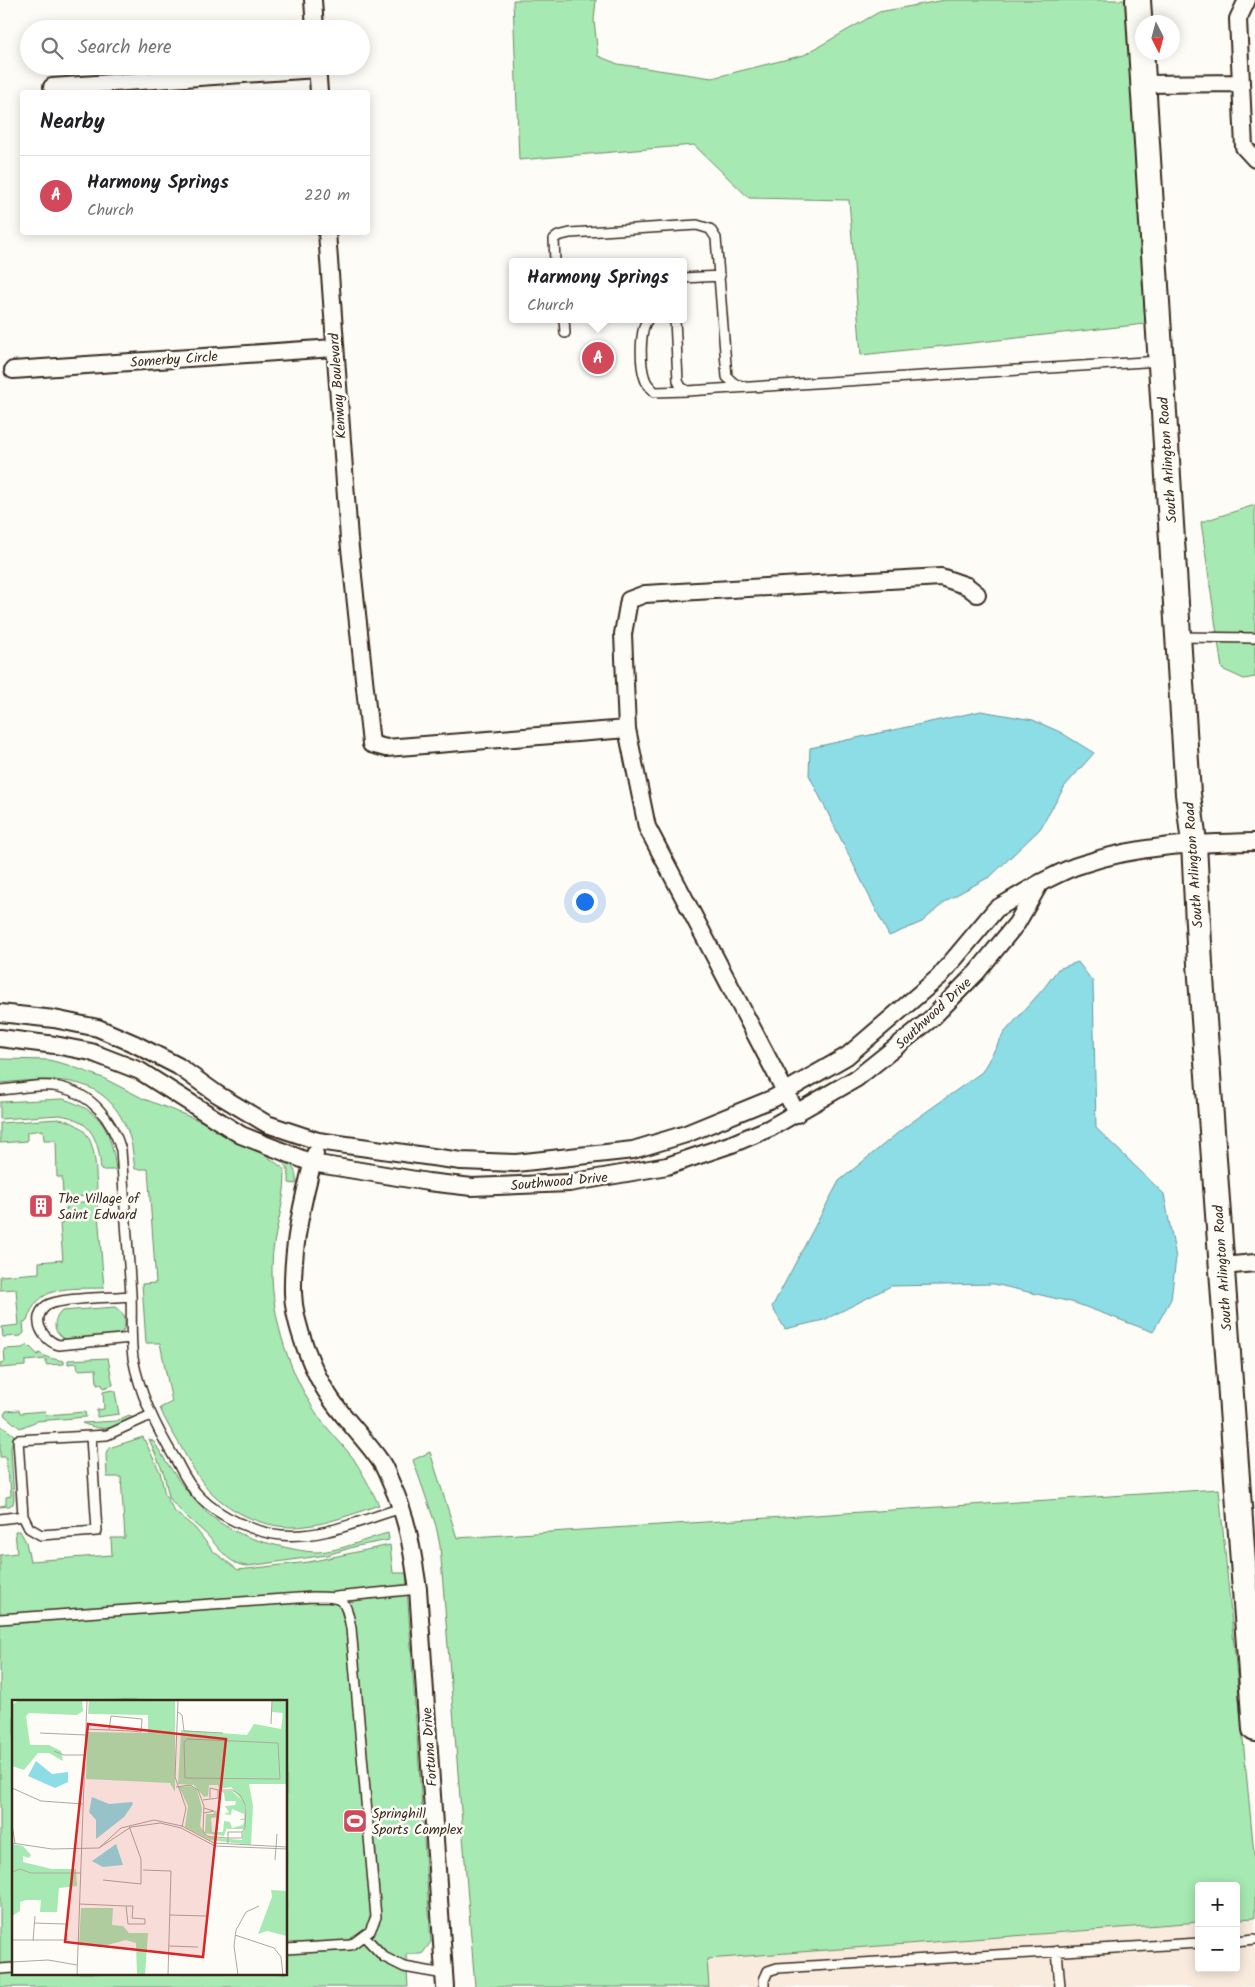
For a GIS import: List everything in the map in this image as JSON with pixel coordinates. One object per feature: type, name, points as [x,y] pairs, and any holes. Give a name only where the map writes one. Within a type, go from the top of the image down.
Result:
[{"type":"main road","name":"South Arlington Road","points":[[1138,0],[1188,794],[1194,843],[1200,964],[1255,1729]]},
{"type":"street","points":[[313,0],[314,20]]},
{"type":"street","points":[[1247,0],[1238,19],[1244,147],[1255,159]]},
{"type":"street","points":[[52,87],[219,75]]},
{"type":"street","points":[[318,75],[319,90]]},
{"type":"street","points":[[1143,84],[1241,83]]},
{"type":"street","name":"Kenway Boulevard","points":[[327,235],[349,539],[371,744],[386,748],[627,729]]},
{"type":"street","name":"Somerby Circle","points":[[13,370],[334,348]]},
{"type":"street","points":[[797,1114],[647,826],[627,729],[622,634],[629,600],[645,594],[941,577],[967,586],[977,594]]},
{"type":"street","name":"Southwood Drive","points":[[0,1013],[54,1019],[98,1028],[178,1066],[217,1094],[268,1124],[318,1141],[461,1161],[516,1163],[633,1150],[686,1134],[785,1092],[847,1056],[939,977],[996,909],[1040,883],[1090,862],[1123,853],[1194,843],[1255,842]]},
{"type":"street","name":"Southwood Drive","points":[[0,1038],[91,1052],[140,1071],[241,1135],[312,1163],[428,1182],[472,1187],[569,1183],[667,1166],[732,1144],[797,1114],[857,1078],[932,1018],[977,972],[1018,923],[1040,883]]},
{"type":"street","name":"Fortuna Drive","points":[[318,1141],[305,1191],[295,1256],[293,1294],[298,1324],[314,1367],[331,1399],[382,1463],[402,1508],[412,1544],[418,1589],[445,1981]]},
{"type":"street","points":[[1222,1266],[1255,1263]]},
{"type":"lane","points":[[555,258],[553,243],[558,236],[570,233],[697,225],[710,228],[716,238],[727,377],[735,384],[746,387]]},
{"type":"lane","points":[[687,278],[720,276]]},
{"type":"lane","points":[[564,323],[565,333]]},
{"type":"lane","points":[[645,323],[641,334],[645,380],[655,392],[1161,361]]},
{"type":"lane","points":[[675,323],[678,381],[681,387],[687,391]]},
{"type":"lane","points":[[1178,637],[1255,638]]},
{"type":"lane","points":[[0,1090],[58,1087],[77,1093],[95,1104],[110,1122],[121,1150],[131,1296],[131,1338],[136,1372],[151,1415],[174,1457],[199,1496],[216,1510],[256,1530],[282,1535],[310,1534],[344,1527],[402,1508]]},
{"type":"lane","points":[[131,1296],[54,1302],[43,1309],[39,1321],[42,1334],[46,1339],[51,1343],[59,1345],[131,1338]]},
{"type":"lane","points":[[91,1437],[96,1531],[41,1535],[29,1528],[23,1516],[18,1440],[91,1437],[114,1433],[151,1415]]},
{"type":"lane","points":[[0,1518],[23,1516]]},
{"type":"lane","points":[[0,1619],[336,1597],[418,1589]]},
{"type":"lane","points":[[288,1950],[351,1945],[370,1931],[376,1917],[367,1792],[351,1628],[344,1603],[336,1597]]},
{"type":"lane","points":[[364,1936],[384,1957],[445,1981]]},
{"type":"lane","points":[[1240,1941],[1255,1940]]},
{"type":"lane","points":[[764,1987],[764,1980],[768,1971],[777,1968],[1195,1943]]},
{"type":"lane","points":[[1057,1951],[1060,1987]]},
{"type":"shaded area","points":[[1255,1918],[1255,1987],[709,1987],[707,1959],[1195,1922],[1195,1972],[1240,1972],[1240,1919]]},
{"type":"green space","points":[[513,0],[596,0],[594,20],[598,56],[618,64],[712,78],[804,55],[879,12],[945,0],[1131,0],[1145,324],[861,355],[849,200],[749,198],[694,145],[519,160]]},
{"type":"green space","points":[[1255,505],[1255,677],[1244,679],[1222,669],[1201,522]]},
{"type":"green space","points":[[0,1059],[49,1060],[68,1065],[103,1078],[144,1099],[273,1149],[290,1163],[295,1172],[296,1184],[289,1183],[287,1168],[282,1161],[268,1154],[268,1157],[283,1168],[285,1175],[272,1266],[275,1307],[284,1347],[310,1403],[321,1420],[353,1458],[379,1505],[325,1523],[294,1527],[281,1526],[257,1521],[245,1516],[223,1503],[209,1490],[191,1465],[160,1408],[172,1402],[160,1343],[146,1343],[142,1284],[156,1283],[148,1169],[135,1169],[129,1133],[112,1105],[100,1093],[85,1086],[53,1080],[0,1083]]},
{"type":"green space","points":[[63,1099],[87,1110],[103,1124],[111,1144],[116,1170],[101,1170],[96,1141],[92,1133],[79,1121],[70,1117],[59,1115],[0,1119],[0,1102]]},
{"type":"green space","points":[[59,1119],[78,1126],[84,1131],[92,1145],[97,1186],[96,1195],[66,1198],[66,1195],[63,1195],[62,1177],[57,1177],[56,1140],[44,1140],[43,1130],[27,1132],[27,1141],[0,1143],[0,1123]]},
{"type":"green space","points":[[97,1201],[104,1288],[68,1289],[47,1294],[32,1309],[27,1321],[23,1322],[24,1333],[21,1336],[3,1337],[2,1327],[19,1325],[16,1289],[0,1290],[0,1276],[39,1273],[39,1262],[63,1260],[60,1224],[63,1223],[62,1209],[67,1209],[67,1203]]},
{"type":"green space","points":[[115,1307],[123,1315],[125,1324],[123,1331],[115,1336],[68,1340],[59,1335],[55,1328],[56,1319],[62,1311]]},
{"type":"green space","points":[[28,1345],[38,1355],[39,1353],[49,1358],[64,1361],[64,1364],[46,1365],[46,1359],[25,1361],[25,1366],[0,1368],[0,1363],[5,1362],[4,1349],[22,1348]]},
{"type":"green space","points":[[108,1358],[113,1385],[103,1388],[102,1384],[97,1385],[96,1369],[78,1370],[77,1363],[68,1364],[68,1360]]},
{"type":"green space","points":[[112,1390],[115,1392],[119,1414],[97,1417],[97,1410],[104,1409],[103,1392]]},
{"type":"green space","points":[[19,1410],[20,1413],[45,1411],[46,1415],[85,1412],[86,1417],[37,1421],[20,1428],[4,1415],[6,1411]]},
{"type":"green space","points":[[129,1415],[134,1419],[108,1428],[97,1428],[82,1423],[116,1421]]},
{"type":"green space","points":[[0,1425],[14,1435],[11,1448],[14,1499],[13,1504],[0,1507],[6,1505],[6,1497],[11,1496],[6,1457],[0,1457]]},
{"type":"green space","name":"Springhill Sports Complex","points":[[143,1437],[160,1472],[165,1495],[175,1512],[195,1528],[213,1551],[238,1570],[309,1562],[390,1545],[393,1573],[406,1573],[431,1942],[422,1954],[406,1954],[408,1987],[0,1987],[0,1555],[17,1553],[15,1531],[20,1531],[26,1542],[30,1561],[112,1555],[111,1538],[125,1538],[121,1477],[107,1477],[106,1453],[109,1448]]},
{"type":"green space","points":[[149,1439],[154,1442],[178,1479],[202,1508],[233,1530],[252,1539],[291,1549],[317,1552],[344,1547],[388,1533],[389,1540],[357,1546],[327,1555],[248,1566],[235,1563],[173,1503],[169,1497],[164,1474]]},
{"type":"green space","points":[[430,1452],[457,1538],[1219,1489],[1255,1864],[1255,1918],[1240,1919],[1240,1882],[1195,1882],[1195,1922],[707,1959],[709,1987],[475,1987],[440,1546],[436,1526],[413,1460]]},
{"type":"water","points":[[981,711],[1033,720],[1060,732],[1094,753],[1065,786],[1040,829],[991,876],[947,900],[922,922],[889,936],[809,775],[810,748]]},
{"type":"water","points":[[1078,962],[1093,982],[1096,1128],[1164,1194],[1176,1258],[1171,1299],[1153,1332],[1075,1303],[994,1284],[891,1286],[824,1320],[785,1329],[772,1307],[839,1181],[905,1127],[982,1072],[1004,1033],[1044,988],[1058,969]]},
{"type":"place","name":"Harmony Springs","points":[[598,358]]},
{"type":"place","name":"The Village of Saint Edward","points":[[41,1206]]},
{"type":"place","name":"Springhill Sports Complex","points":[[355,1821]]}]
